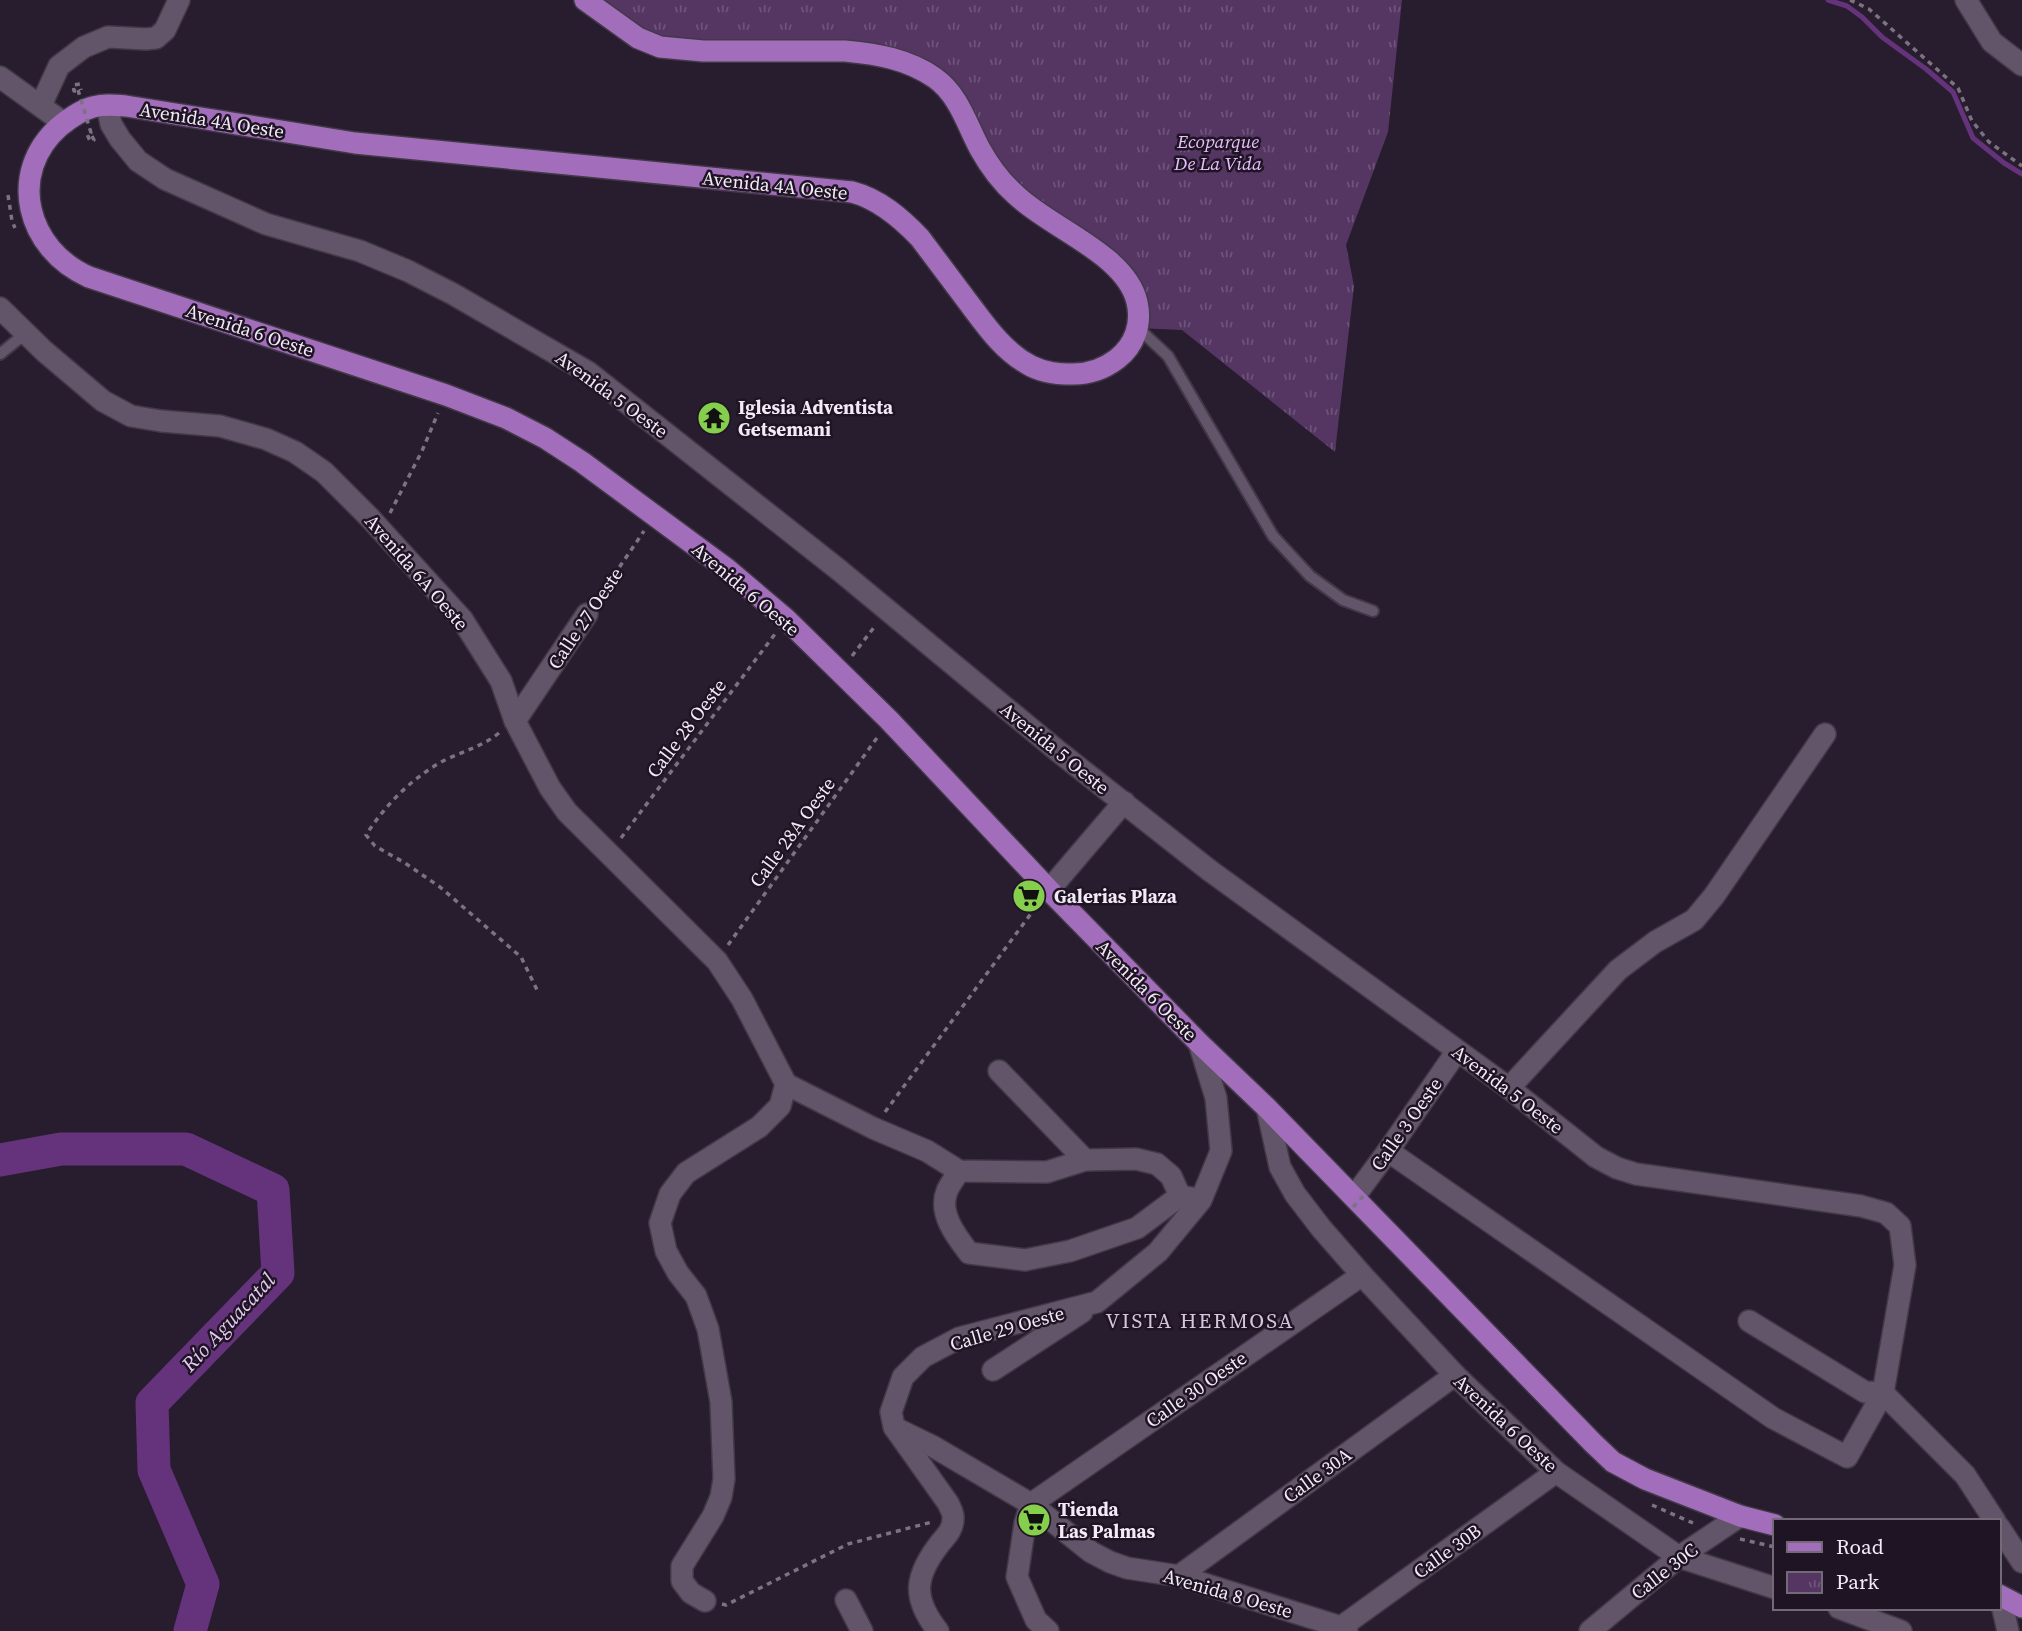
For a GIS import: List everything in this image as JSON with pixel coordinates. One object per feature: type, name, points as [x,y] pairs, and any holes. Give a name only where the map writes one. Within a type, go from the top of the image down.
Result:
[{"type":"main road","points":[[585,0],[628,32],[660,47],[703,51],[845,51],[877,54],[917,66],[938,80],[956,102],[989,164],[1007,187],[1030,208],[1095,250],[1120,270],[1134,291],[1139,316],[1138,328]]},
{"type":"main road","name":"Avenida 4A Oeste","points":[[89,276],[67,265],[52,252],[40,236],[30,208],[30,178],[35,159],[53,132],[78,113],[107,105],[355,143],[852,192],[873,199],[910,227],[994,336],[1030,365],[1056,374],[1090,372],[1102,368],[1126,351],[1138,328]]},
{"type":"main road","name":"Avenida 6 Oeste","points":[[89,276],[446,395],[506,418],[545,438],[582,462],[655,515],[727,569],[786,620],[889,720],[1049,890],[1199,1043],[1358,1199],[1614,1462],[1645,1479],[1740,1516],[1773,1524]]},
{"type":"main road","points":[[2001,1597],[2022,1608]]},
{"type":"street","points":[[41,105],[59,66],[84,47],[108,37],[156,38],[165,30],[179,0]]},
{"type":"street","points":[[1966,0],[1992,42],[2022,65]]},
{"type":"street","points":[[0,77],[64,123]]},
{"type":"street","name":"Avenida 5 Oeste","points":[[107,105],[111,124],[120,139],[138,161],[165,179],[266,224],[360,251],[408,271],[588,372],[887,610],[1059,752],[1221,878],[1509,1088],[1596,1157],[1636,1174],[1861,1206],[1886,1213],[1900,1226],[1905,1265],[1883,1393],[1847,1457],[1773,1418],[1388,1152]]},
{"type":"street","name":"Avenida 6A Oeste","points":[[0,309],[103,401],[131,416],[220,426],[266,439],[295,452],[324,472],[462,619],[501,681],[514,721],[550,788],[567,812],[717,961],[743,999],[786,1084]]},
{"type":"street","name":"Calle 27 Oeste","points":[[514,721],[587,614]]},
{"type":"street","points":[[1509,1088],[1618,970],[1655,942],[1694,920],[1714,896],[1825,734]]},
{"type":"street","points":[[1049,890],[1124,802]]},
{"type":"street","name":"Calle 29 Oeste","points":[[894,1427],[891,1412],[903,1377],[923,1357],[958,1338],[1097,1302],[1158,1252],[1222,1151],[1216,1098],[1199,1043]]},
{"type":"street","name":"Calle 3 Oeste","points":[[1358,1199],[1457,1051]]},
{"type":"street","points":[[999,1071],[1085,1160]]},
{"type":"street","points":[[705,1601],[691,1593],[682,1581],[682,1566],[722,1497],[724,1479],[721,1402],[708,1329],[696,1296],[678,1273],[666,1251],[660,1223],[670,1194],[687,1173],[759,1127],[780,1106],[786,1084],[873,1128],[927,1151],[959,1171],[1047,1172],[1085,1160],[1136,1159],[1157,1164],[1191,1198],[1137,1228],[1070,1251],[1025,1260],[987,1256],[969,1253],[957,1237],[944,1211],[946,1193],[959,1171]]},
{"type":"street","name":"Avenida 6 Oeste","points":[[1267,1108],[1280,1167],[1295,1194],[1362,1275],[1455,1375],[1556,1472],[1679,1557],[1773,1587]]},
{"type":"street","name":"Calle 30 Oeste","points":[[1031,1504],[1362,1275]]},
{"type":"street","points":[[993,1370],[1097,1302]]},
{"type":"street","points":[[1749,1321],[1865,1392],[1883,1393],[1965,1475],[1994,1519]]},
{"type":"street","name":"Calle 30A","points":[[1179,1576],[1455,1375]]},
{"type":"street","points":[[894,1427],[948,1503],[954,1516],[952,1528],[927,1560],[921,1575],[920,1597],[927,1617],[938,1631]]},
{"type":"street","name":"Avenida 8 Oeste","points":[[894,1427],[934,1447],[1031,1504],[1091,1552],[1110,1562],[1179,1576],[1342,1630]]},
{"type":"street","name":"Calle 30B","points":[[1342,1630],[1556,1472]]},
{"type":"street","points":[[1031,1504],[1025,1523],[1017,1577],[1036,1620],[1048,1631]]},
{"type":"street","name":"Calle 30C","points":[[1590,1631],[1679,1557],[1740,1516]]},
{"type":"street","points":[[2001,1530],[2022,1562]]},
{"type":"street","points":[[846,1600],[862,1631]]},
{"type":"street","points":[[2001,1604],[2008,1631]]},
{"type":"street","points":[[1844,1610],[1901,1631]]},
{"type":"lane","points":[[1138,328],[1168,356],[1273,537],[1310,576],[1343,600],[1373,611]]},
{"type":"lane","points":[[0,354],[26,333]]},
{"type":"path","points":[[1850,0],[1869,9],[1958,88],[1972,121],[1989,142],[2022,166]]},
{"type":"path","points":[[80,90],[90,135]]},
{"type":"path","points":[[8,184],[8,204],[16,230]]},
{"type":"path","points":[[381,530],[422,451],[446,395]]},
{"type":"path","name":"Calle 27 Oeste","points":[[587,614],[655,515]]},
{"type":"path","points":[[840,672],[887,610]]},
{"type":"path","name":"Calle 28 Oeste","points":[[610,853],[786,620]]},
{"type":"path","name":"Calle 28A Oeste","points":[[717,961],[889,720]]},
{"type":"path","points":[[514,721],[489,741],[444,761],[414,780],[376,819],[366,835],[375,846],[440,887],[521,957],[539,994]]},
{"type":"path","points":[[873,1128],[1049,890]]},
{"type":"path","points":[[705,1601],[726,1605],[848,1544],[954,1516]]},
{"type":"green space","name":"Ecoparque De La Vida","points":[[585,0],[1402,0],[1388,132],[1346,245],[1354,286],[1335,452],[1182,330],[1138,328],[1137,303],[980,148],[917,66],[671,49]]},
{"type":"waterway","points":[[1828,0],[1847,6],[1862,17],[1882,37],[1953,92],[1973,138],[2022,174]]},
{"type":"waterway","name":"Río Aguacatal","points":[[0,1160],[61,1149],[186,1149],[273,1190],[278,1273],[152,1403],[154,1470],[203,1584],[190,1631]]},
{"type":"place","name":"Iglesia Adventista Getsemani","points":[[714,418]]},
{"type":"place","name":"Galerias Plaza","points":[[1029,896]]},
{"type":"place","name":"Tienda Las Palmas","points":[[1034,1520]]},
{"type":"district","name":"VISTA HERMOSA","points":[[1200,1320]]}]
